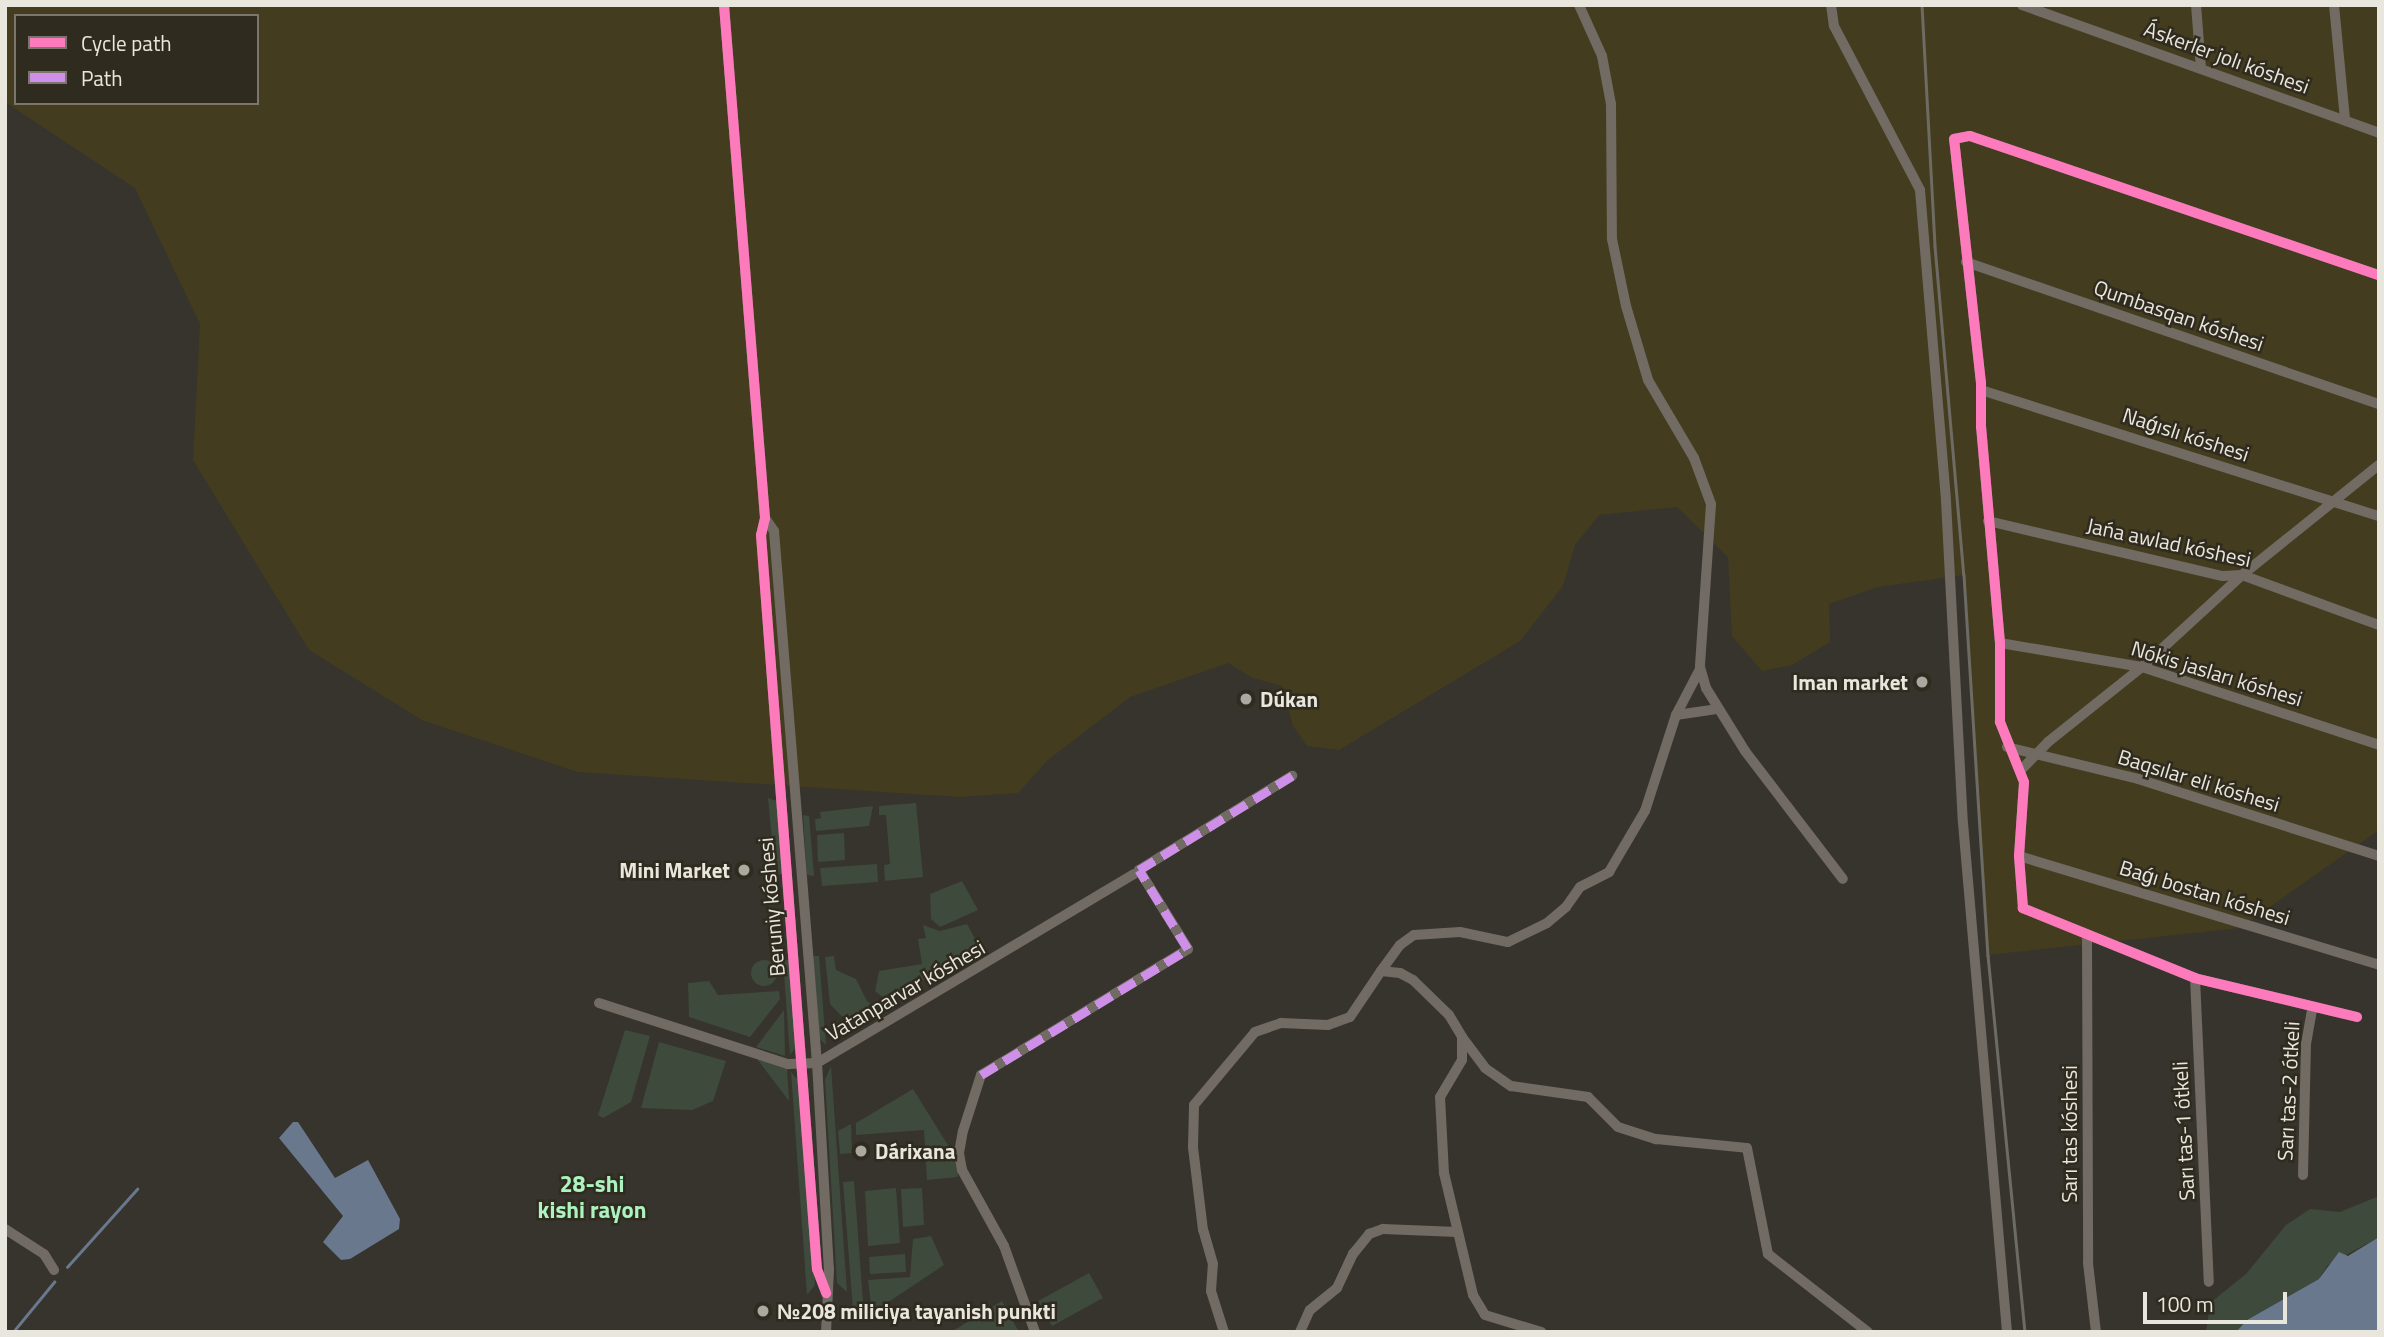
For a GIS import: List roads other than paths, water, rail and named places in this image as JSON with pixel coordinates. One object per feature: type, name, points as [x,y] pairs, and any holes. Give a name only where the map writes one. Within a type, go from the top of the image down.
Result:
[{"type":"street","points":[[724,5],[765,518]]},
{"type":"street","points":[[1224,1332],[1211,1291],[1213,1264],[1203,1230],[1193,1147],[1194,1105],[1255,1032],[1282,1023],[1328,1024],[1350,1017],[1400,945],[1414,935],[1460,932],[1508,942],[1547,923],[1580,887],[1609,872],[1645,811],[1676,715],[1700,667],[1711,503],[1694,458],[1648,380],[1626,306],[1612,239],[1611,104],[1602,56],[1579,5]]},
{"type":"street","points":[[1831,5],[1834,26],[1920,190],[1946,501],[1963,823],[2007,1332]]},
{"type":"street","name":"Áskerler jolı kóshesi","points":[[2022,5],[2050,10],[2379,133]]},
{"type":"street","points":[[2196,5],[2201,68]]},
{"type":"street","points":[[2334,5],[2345,120]]},
{"type":"street","points":[[2357,1017],[2312,1009],[2195,978],[2024,908],[2020,856],[2021,770],[2007,747],[2000,722],[2000,643],[1988,520],[1981,390],[1954,139],[1970,136],[2379,275]]},
{"type":"street","name":"Qumbasqan kóshesi","points":[[1966,262],[2379,404]]},
{"type":"street","name":"Naǵıslı kóshesi","points":[[1981,390],[2379,516]]},
{"type":"street","points":[[2021,770],[2035,755],[2142,667],[2242,575],[2379,465]]},
{"type":"street","name":"Beruniy kóshesi","points":[[765,518],[774,531],[817,1063],[829,1269],[826,1293]]},
{"type":"street","name":"Beruniy kóshesi","points":[[765,518],[761,535],[804,1064],[817,1269],[826,1293]]},
{"type":"street","name":"Jańa awlad kóshesi","points":[[1988,520],[2223,576],[2242,575],[2379,625]]},
{"type":"street","name":"Nókis jasları kóshesi","points":[[2000,643],[2142,667],[2379,745]]},
{"type":"street","points":[[1700,667],[1717,709],[1805,835],[1843,880]]},
{"type":"street","points":[[773,685],[786,684]]},
{"type":"street","points":[[1676,715],[1717,709]]},
{"type":"street","name":"Baqsılar eli kóshesi","points":[[2007,747],[2138,779],[2379,856]]},
{"type":"street","name":"Vatanparvar kóshesi","points":[[598,1003],[788,1064],[817,1063],[1292,776]]},
{"type":"street","name":"Baǵı bostan kóshesi","points":[[2020,856],[2379,965]]},
{"type":"street","points":[[1035,1332],[1004,1246],[962,1170],[959,1153],[963,1132],[981,1075],[1188,949],[1137,872]]},
{"type":"street","name":"Sarı tas kóshesi","points":[[2087,935],[2088,1263],[2096,1332]]},
{"type":"street","points":[[1381,971],[1413,980],[1449,1015],[1485,1068],[1511,1086],[1588,1097],[1618,1127],[1656,1139],[1681,1145],[1747,1148],[1768,1254],[1868,1332]]},
{"type":"street","name":"Sarı tas-1 ótkeli","points":[[2195,978],[2210,1282]]},
{"type":"street","name":"Sarı tas-2 ótkeli","points":[[2303,1175],[2306,1044],[2312,1009]]},
{"type":"street","points":[[1462,1037],[1462,1060],[1440,1097],[1444,1174],[1473,1295],[1485,1315],[1541,1332]]},
{"type":"street","points":[[1300,1332],[1310,1310],[1337,1289],[1353,1254],[1368,1234],[1383,1228],[1457,1232]]},
{"type":"street","points":[[5,1229],[44,1254],[54,1270]]},
{"type":"street","points":[[826,1293],[827,1332]]},
{"type":"water","points":[[293,1122],[298,1122],[335,1178],[368,1160],[400,1219],[399,1229],[350,1259],[341,1260],[323,1242],[343,1216],[279,1138]]},
{"type":"water","points":[[2379,1237],[2379,1332],[2236,1332],[2247,1320],[2319,1279],[2339,1252],[2348,1256]]},
{"type":"waterway","points":[[67,1267],[137,1189]]},
{"type":"waterway","points":[[13,1332],[54,1282]]},
{"type":"railway","points":[[1922,5],[1935,246],[1964,575],[1988,955],[2025,1332]]},
{"type":"place","name":"Iman market","points":[[1922,682]]},
{"type":"place","name":"Dúkan","points":[[1246,699]]},
{"type":"place","name":"Mini Market","points":[[744,870]]},
{"type":"place","name":"Dárixana","points":[[861,1151]]},
{"type":"place","name":"№208 miliciya tayanish punkti","points":[[763,1311]]},
{"type":"district","name":"28-shi kishi rayon","points":[[592,1197]]}]
